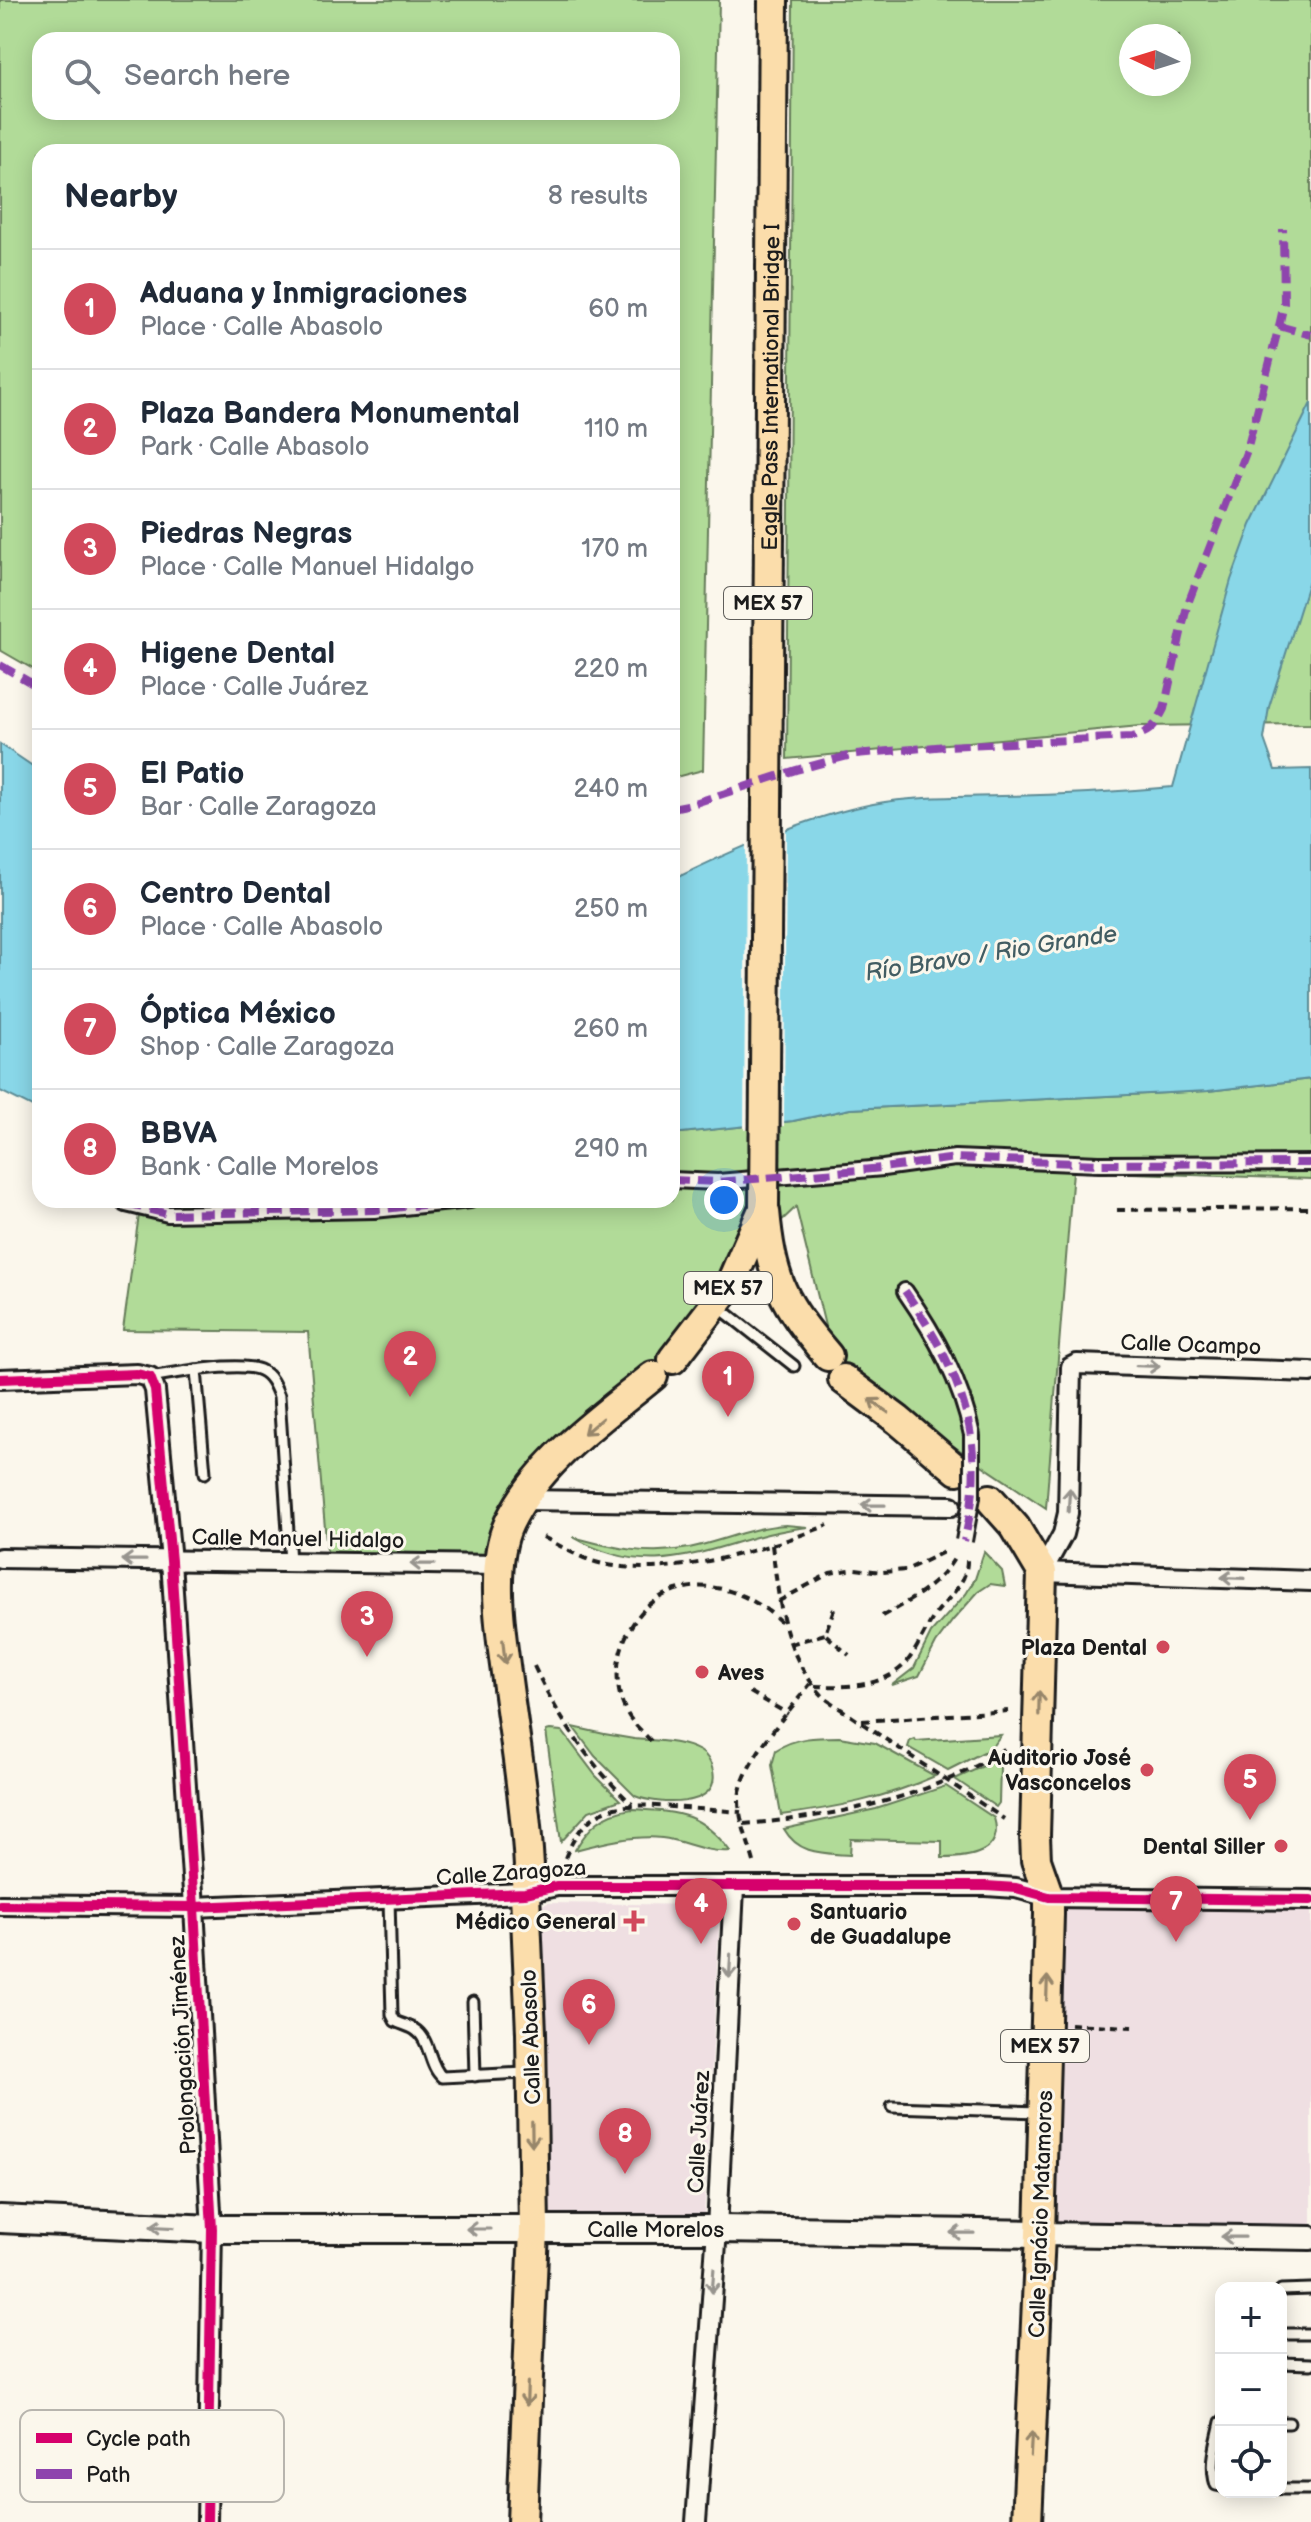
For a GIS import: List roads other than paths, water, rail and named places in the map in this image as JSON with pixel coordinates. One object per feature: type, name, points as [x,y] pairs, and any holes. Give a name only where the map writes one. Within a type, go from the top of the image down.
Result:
[{"type":"main road","name":"Eagle Pass International Bridge I","points":[[764,1207],[773,0]]},
{"type":"main road","name":"Calle Abasolo","points":[[522,2522],[534,2229],[525,1893],[529,1861],[503,1649],[500,1565],[504,1537],[522,1500],[564,1451],[663,1368],[716,1305],[741,1263],[764,1207]]},
{"type":"main road","name":"MEX 57","points":[[764,1207],[772,1269],[801,1324],[836,1368],[957,1470]]},
{"type":"main road","points":[[992,1504],[1027,1545],[1042,1572]]},
{"type":"main road","name":"Calle Ignácio Matamoros","points":[[1027,2522],[1040,2234],[1049,1897],[1037,1867],[1035,1836],[1042,1572]]},
{"type":"main road","name":"Calle Morelos","points":[[0,2219],[212,2229],[717,2229],[1040,2234]]},
{"type":"street","points":[[680,1180],[718,1182],[883,1168],[955,1158],[1099,1164],[1311,1163]]},
{"type":"street","points":[[143,1208],[168,1214],[393,1208]]},
{"type":"street","points":[[905,1291],[940,1345],[956,1380],[972,1435],[972,1497],[964,1541]]},
{"type":"street","name":"Calle Ocampo","points":[[1071,1367],[1077,1364],[1311,1372]]},
{"type":"street","name":"Calle Ignácio Matamoros","points":[[1042,1572],[1063,1534],[1068,1513],[1071,1367]]},
{"type":"street","points":[[0,1379],[137,1374],[150,1377]]},
{"type":"street","name":"Prolongación Jiménez","points":[[150,1377],[155,1390],[171,1561],[194,1907],[212,2229],[209,2410]]},
{"type":"street","points":[[522,1500],[951,1506]]},
{"type":"street","name":"Calle Manuel Hidalgo","points":[[0,1558],[500,1565]]},
{"type":"street","points":[[1042,1572],[1311,1581]]},
{"type":"street","name":"Calle Zaragoza","points":[[0,1905],[194,1907],[525,1893],[557,1886],[986,1886],[1016,1888],[1049,1897],[1311,1900]]},
{"type":"street","name":"Calle Juárez","points":[[696,2522],[717,2229],[734,1888]]},
{"type":"street","name":"Calle Morelos","points":[[1040,2234],[1311,2238]]},
{"type":"street","name":"Prolongación Jiménez","points":[[207,2502],[207,2522]]},
{"type":"lane","points":[[716,1305],[794,1366]]},
{"type":"lane","points":[[150,1377],[196,1370],[248,1368],[261,1371],[272,1380],[279,1396],[290,1562]]},
{"type":"lane","points":[[196,1370],[205,1473]]},
{"type":"lane","points":[[389,1899],[392,2015],[395,2021],[422,2036],[442,2077],[531,2073]]},
{"type":"lane","points":[[473,2002],[475,2076]]},
{"type":"lane","points":[[892,2107],[1044,2112]]},
{"type":"lane","points":[[1287,2290],[1311,2289]]},
{"type":"lane","points":[[1287,2334],[1311,2334]]},
{"type":"lane","points":[[1287,2363],[1311,2364]]},
{"type":"lane","points":[[1215,2449],[1215,2483]]},
{"type":"lane","points":[[1287,2489],[1311,2489]]},
{"type":"water","name":"Río Bravo / Rio Grande","points":[[1311,403],[1311,574],[1269,707],[1264,739],[1275,770],[1311,769],[1311,1079],[1208,1091],[850,1109],[793,1121],[680,1133],[680,876],[796,826],[889,801],[1173,787],[1231,580],[1251,525]]},
{"type":"water","points":[[0,744],[32,766],[32,1107],[0,1091]]},
{"type":"place","name":"Plaza Bandera Monumental","points":[[410,1397]]},
{"type":"place","name":"Aduana y Inmigraciones","points":[[728,1417]]},
{"type":"place","name":"Plaza Dental","points":[[1163,1647]]},
{"type":"place","name":"Piedras Negras","points":[[367,1657]]},
{"type":"place","name":"Aves","points":[[702,1672]]},
{"type":"place","name":"Auditorio José Vasconcelos","points":[[1147,1770]]},
{"type":"place","name":"El Patio","points":[[1250,1820]]},
{"type":"place","name":"Dental Siller","points":[[1281,1846]]},
{"type":"place","name":"Médico General","points":[[634,1921]]},
{"type":"place","name":"Santuario de Guadalupe","points":[[794,1924]]},
{"type":"place","name":"Óptica México","points":[[1176,1942]]},
{"type":"place","name":"Higene Dental","points":[[701,1944]]},
{"type":"place","name":"Centro Dental","points":[[589,2045]]},
{"type":"place","name":"BBVA","points":[[625,2174]]}]
